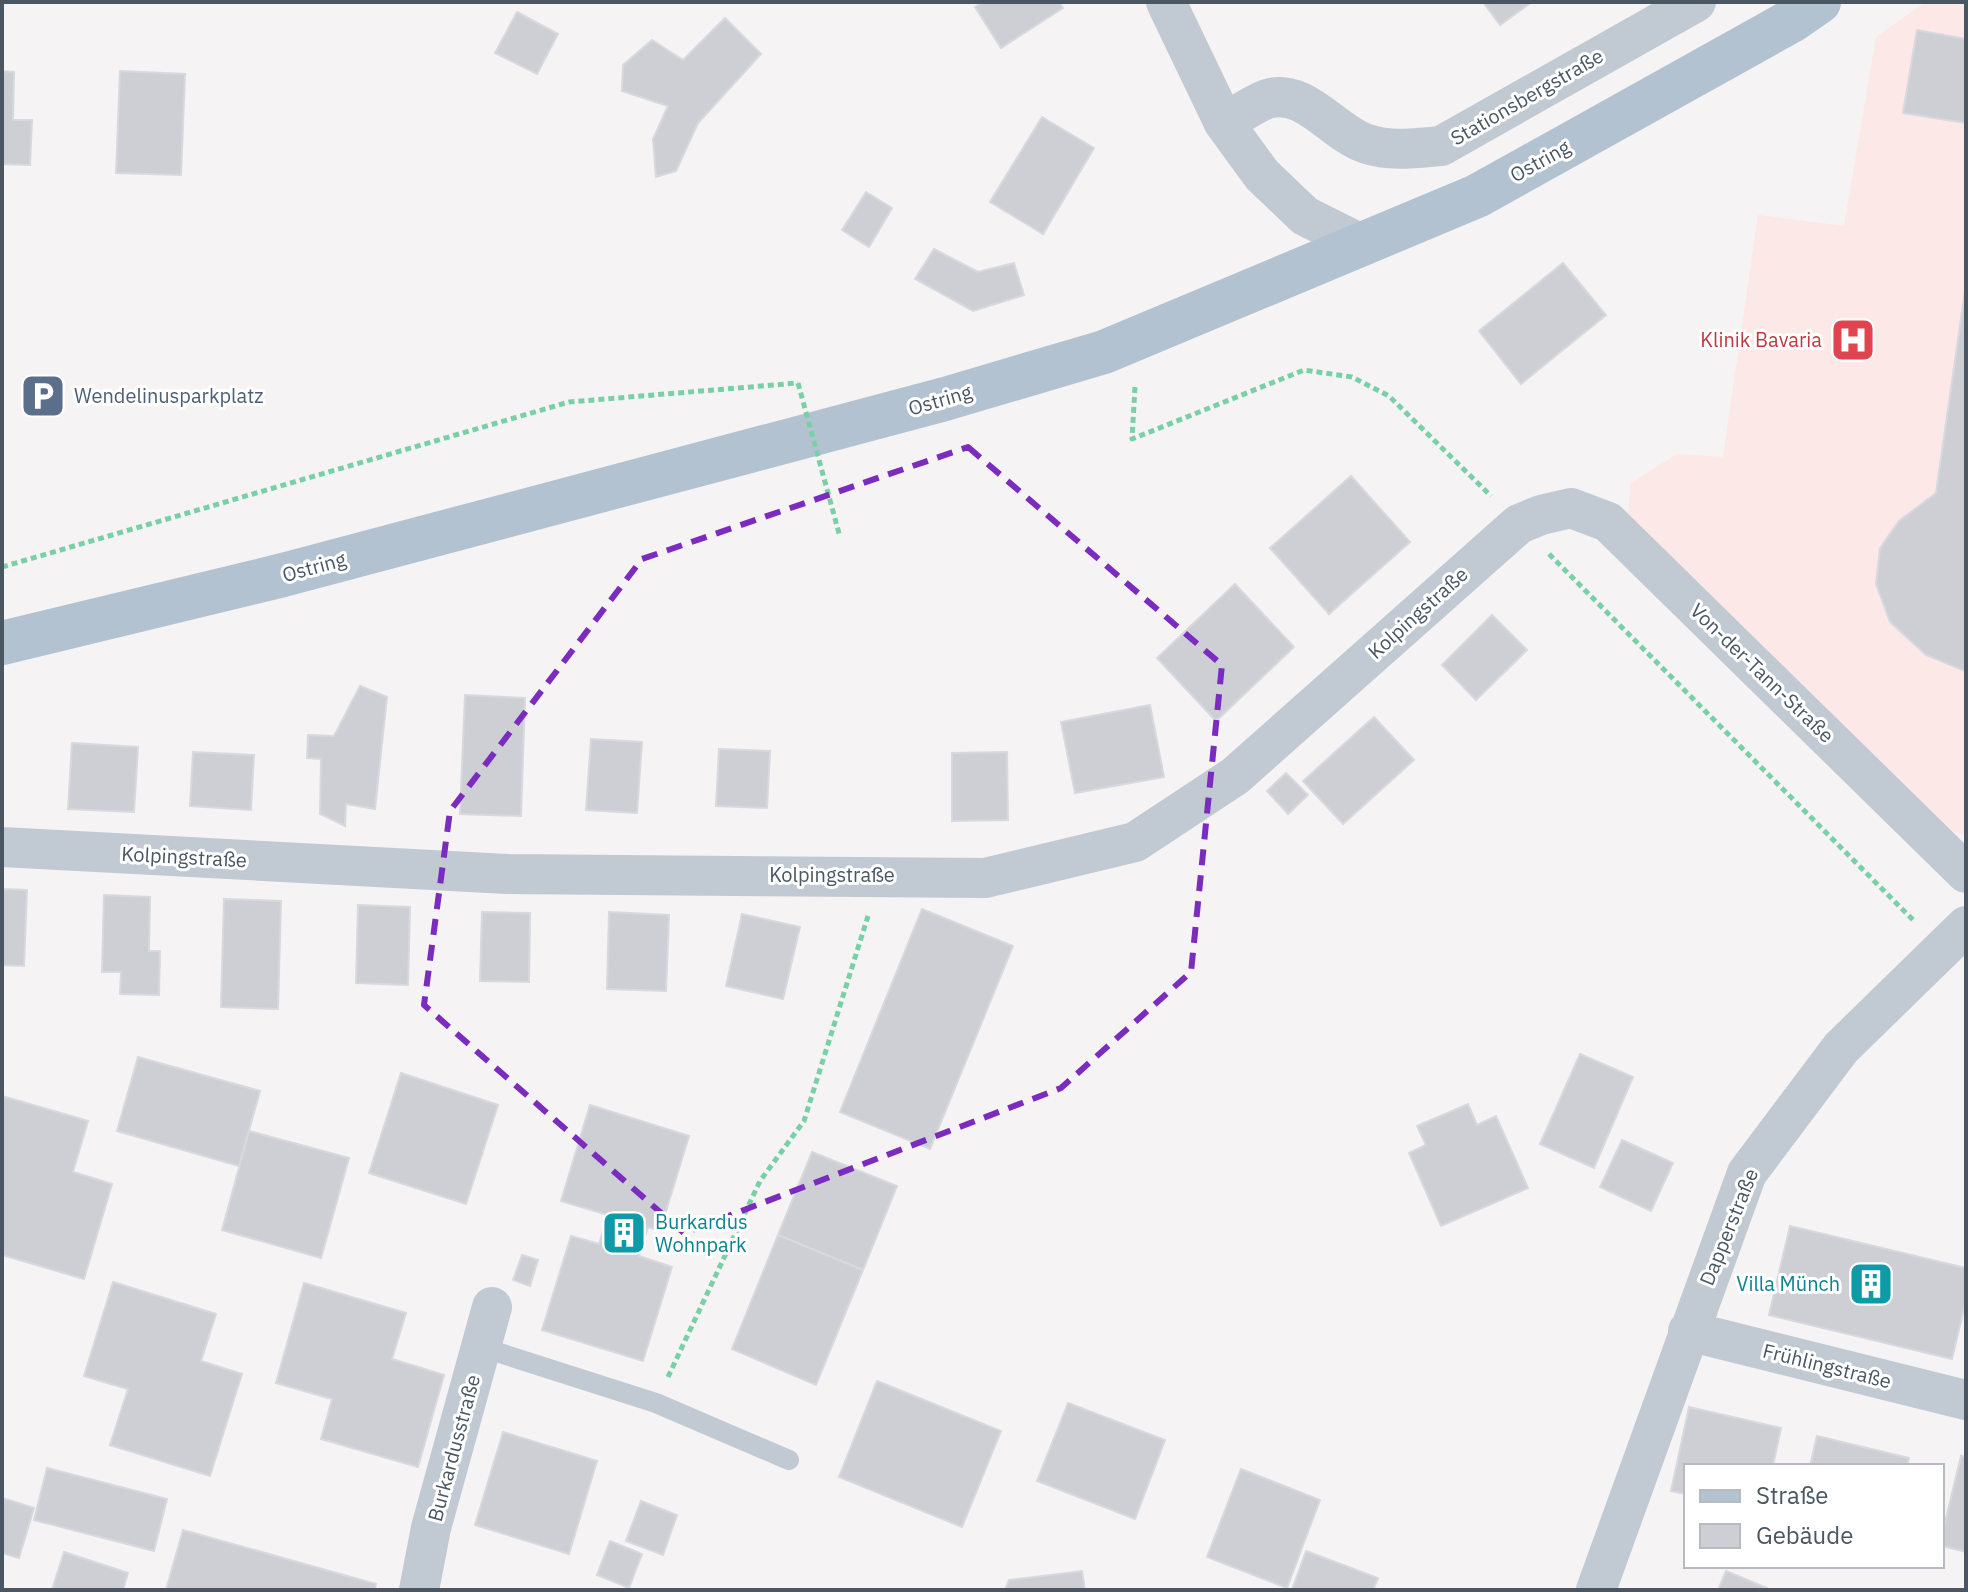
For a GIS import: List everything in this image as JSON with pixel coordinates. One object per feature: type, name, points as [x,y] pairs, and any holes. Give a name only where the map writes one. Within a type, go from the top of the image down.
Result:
[{"type":"main road","name":"Ostring","points":[[2,643],[298,571],[974,391],[1104,352],[1477,196],[1793,20],[1819,2]]},
{"type":"street","points":[[1166,2],[1224,123],[1262,175],[1305,216],[1361,244]]},
{"type":"street","name":"Stationsbergstraße","points":[[1224,123],[1269,98],[1293,98],[1366,144],[1399,149],[1441,146],[1696,2]]},
{"type":"street","name":"Von-der-Tann-Straße","points":[[1530,519],[1571,508],[1608,522],[1966,873]]},
{"type":"street","name":"Kolpingstraße","points":[[2,847],[507,874],[985,878],[1135,842],[1235,776],[1530,519]]},
{"type":"street","name":"Dapperstraße","points":[[1596,1590],[1747,1173],[1841,1048],[1953,937]]},
{"type":"street","name":"Burkardusstraße","points":[[419,1590],[431,1528],[492,1307]]},
{"type":"street","name":"Frühlingstraße","points":[[1688,1331],[1966,1400]]},
{"type":"lane","points":[[481,1347],[656,1403],[789,1460]]},
{"type":"path","points":[[1135,387],[1132,439],[1304,370],[1352,377],[1389,396],[1530,519],[1953,937]]},
{"type":"path","points":[[2,567],[569,402],[798,383],[840,537]]},
{"type":"path","points":[[656,1403],[760,1181],[804,1121],[872,903],[874,875]]},
{"type":"highlighted area","points":[[968,447],[1222,665],[1191,972],[1061,1088],[684,1233],[424,1005],[450,811],[642,559]]},
{"type":"shaded area","name":"Klinik Bavaria","points":[[1926,2],[1966,2],[1966,835],[1941,829],[1627,523],[1631,483],[1677,454],[1723,457],[1758,215],[1844,226],[1876,37]]},
{"type":"building","points":[[983,2],[1059,2],[1063,8],[1001,48],[975,7]]},
{"type":"building","points":[[1483,2],[1532,2],[1500,25]]},
{"type":"building","points":[[517,12],[558,34],[537,74],[495,53]]},
{"type":"building","points":[[725,18],[761,54],[698,123],[676,171],[656,177],[653,139],[668,106],[622,91],[623,65],[652,40],[683,60]]},
{"type":"building","points":[[1917,30],[1966,39],[1966,123],[1903,113]]},
{"type":"building","points":[[2,71],[14,72],[13,120],[32,120],[30,165],[2,164]]},
{"type":"building","points":[[120,71],[185,74],[181,175],[116,173]]},
{"type":"building","points":[[1042,117],[1094,148],[1043,234],[990,202]]},
{"type":"building","points":[[866,192],[892,208],[869,247],[842,230]]},
{"type":"building","points":[[934,249],[978,272],[1014,263],[1024,295],[973,311],[915,279]]},
{"type":"building","points":[[1563,263],[1606,315],[1521,384],[1479,331]]},
{"type":"building","points":[[1966,284],[1965,671],[1926,655],[1890,622],[1876,584],[1880,548],[1899,521],[1936,493]]},
{"type":"building","points":[[1351,476],[1410,542],[1329,614],[1270,548]]},
{"type":"building","points":[[1235,584],[1294,647],[1216,721],[1157,658]]},
{"type":"building","points":[[1492,615],[1527,650],[1476,700],[1442,665]]},
{"type":"building","points":[[360,686],[387,697],[375,809],[346,804],[345,826],[320,814],[321,759],[307,758],[308,735],[334,736]]},
{"type":"building","points":[[465,695],[525,698],[521,816],[460,814]]},
{"type":"building","points":[[1150,705],[1164,777],[1075,793],[1061,722]]},
{"type":"building","points":[[1374,717],[1414,760],[1343,824],[1303,781]]},
{"type":"building","points":[[591,739],[642,742],[637,813],[586,810]]},
{"type":"building","points":[[72,743],[138,747],[134,812],[68,809]]},
{"type":"building","points":[[719,749],[770,751],[767,808],[716,806]]},
{"type":"building","points":[[193,752],[254,755],[251,810],[190,806]]},
{"type":"building","points":[[1007,752],[1008,820],[952,821],[952,753]]},
{"type":"building","points":[[1286,773],[1308,795],[1288,814],[1267,791]]},
{"type":"building","points":[[2,889],[27,890],[24,966],[2,965]]},
{"type":"building","points":[[104,895],[150,897],[149,951],[160,951],[159,995],[120,994],[121,972],[102,972]]},
{"type":"building","points":[[224,899],[281,901],[278,1009],[221,1007]]},
{"type":"building","points":[[358,905],[410,907],[408,985],[356,983]]},
{"type":"building","points":[[922,909],[1013,946],[930,1149],[840,1112]]},
{"type":"building","points":[[482,912],[530,913],[529,982],[480,981]]},
{"type":"building","points":[[609,912],[669,915],[666,991],[607,989]]},
{"type":"building","points":[[742,914],[800,927],[783,999],[726,986]]},
{"type":"building","points":[[1580,1054],[1633,1077],[1594,1168],[1540,1144]]},
{"type":"building","points":[[138,1057],[260,1091],[239,1166],[117,1131]]},
{"type":"building","points":[[401,1073],[498,1105],[466,1204],[369,1173]]},
{"type":"building","points":[[2,1096],[88,1121],[73,1172],[112,1184],[84,1279],[2,1255]]},
{"type":"building","points":[[1468,1104],[1477,1125],[1496,1116],[1528,1188],[1441,1226],[1409,1153],[1426,1145],[1417,1126]]},
{"type":"building","name":"Burkardus Wohnpark","points":[[590,1105],[689,1136],[660,1231],[648,1227],[639,1256],[672,1267],[643,1361],[542,1330],[571,1236],[599,1244],[608,1215],[561,1201]]},
{"type":"building","points":[[249,1131],[349,1158],[321,1258],[222,1230]]},
{"type":"building","points":[[1622,1140],[1673,1163],[1651,1211],[1600,1187]]},
{"type":"building","points":[[812,1152],[897,1186],[863,1270],[778,1235]]},
{"type":"building","name":"Villa Münch","points":[[1790,1226],[1966,1268],[1966,1300],[1952,1359],[1769,1315]]},
{"type":"building","points":[[778,1235],[863,1270],[816,1385],[732,1349]]},
{"type":"building","points":[[522,1255],[538,1260],[530,1286],[513,1280]]},
{"type":"building","points":[[113,1282],[216,1314],[201,1361],[242,1374],[210,1476],[110,1445],[128,1389],[84,1376]]},
{"type":"building","points":[[304,1283],[406,1313],[392,1359],[444,1375],[418,1467],[321,1439],[332,1399],[276,1383]]},
{"type":"building","points":[[877,1381],[1001,1431],[962,1527],[839,1477]]},
{"type":"building","points":[[1068,1403],[1165,1440],[1135,1519],[1037,1481]]},
{"type":"building","points":[[1689,1407],[1781,1428],[1773,1464],[1684,1464],[1684,1494],[1671,1491]]},
{"type":"building","points":[[503,1432],[597,1461],[569,1554],[475,1525]]},
{"type":"building","points":[[1817,1436],[1909,1458],[1908,1464],[1810,1464]]},
{"type":"building","points":[[1961,1456],[1966,1457],[1966,1552],[1944,1546],[1944,1527]]},
{"type":"building","points":[[47,1468],[167,1499],[154,1551],[34,1520]]},
{"type":"building","points":[[1241,1469],[1320,1500],[1287,1588],[1207,1557]]},
{"type":"building","points":[[2,1498],[34,1508],[19,1558],[2,1553]]},
{"type":"building","points":[[641,1501],[677,1515],[663,1555],[626,1541]]},
{"type":"building","points":[[183,1530],[376,1584],[375,1590],[166,1590]]},
{"type":"building","points":[[610,1541],[642,1554],[629,1588],[597,1575]]},
{"type":"building","points":[[1306,1551],[1378,1578],[1373,1590],[1292,1590]]},
{"type":"building","points":[[64,1552],[128,1573],[123,1590],[52,1590]]},
{"type":"building","points":[[1082,1571],[1085,1590],[1005,1590],[1009,1580]]},
{"type":"building","points":[[1726,1571],[1767,1588],[1718,1590]]},
{"type":"place","name":"Klinik Bavaria","points":[[1853,340]]},
{"type":"place","name":"Wendelinusparkplatz","points":[[43,396]]},
{"type":"place","name":"Burkardus Wohnpark","points":[[624,1233]]},
{"type":"place","name":"Villa Münch","points":[[1871,1284]]}]
